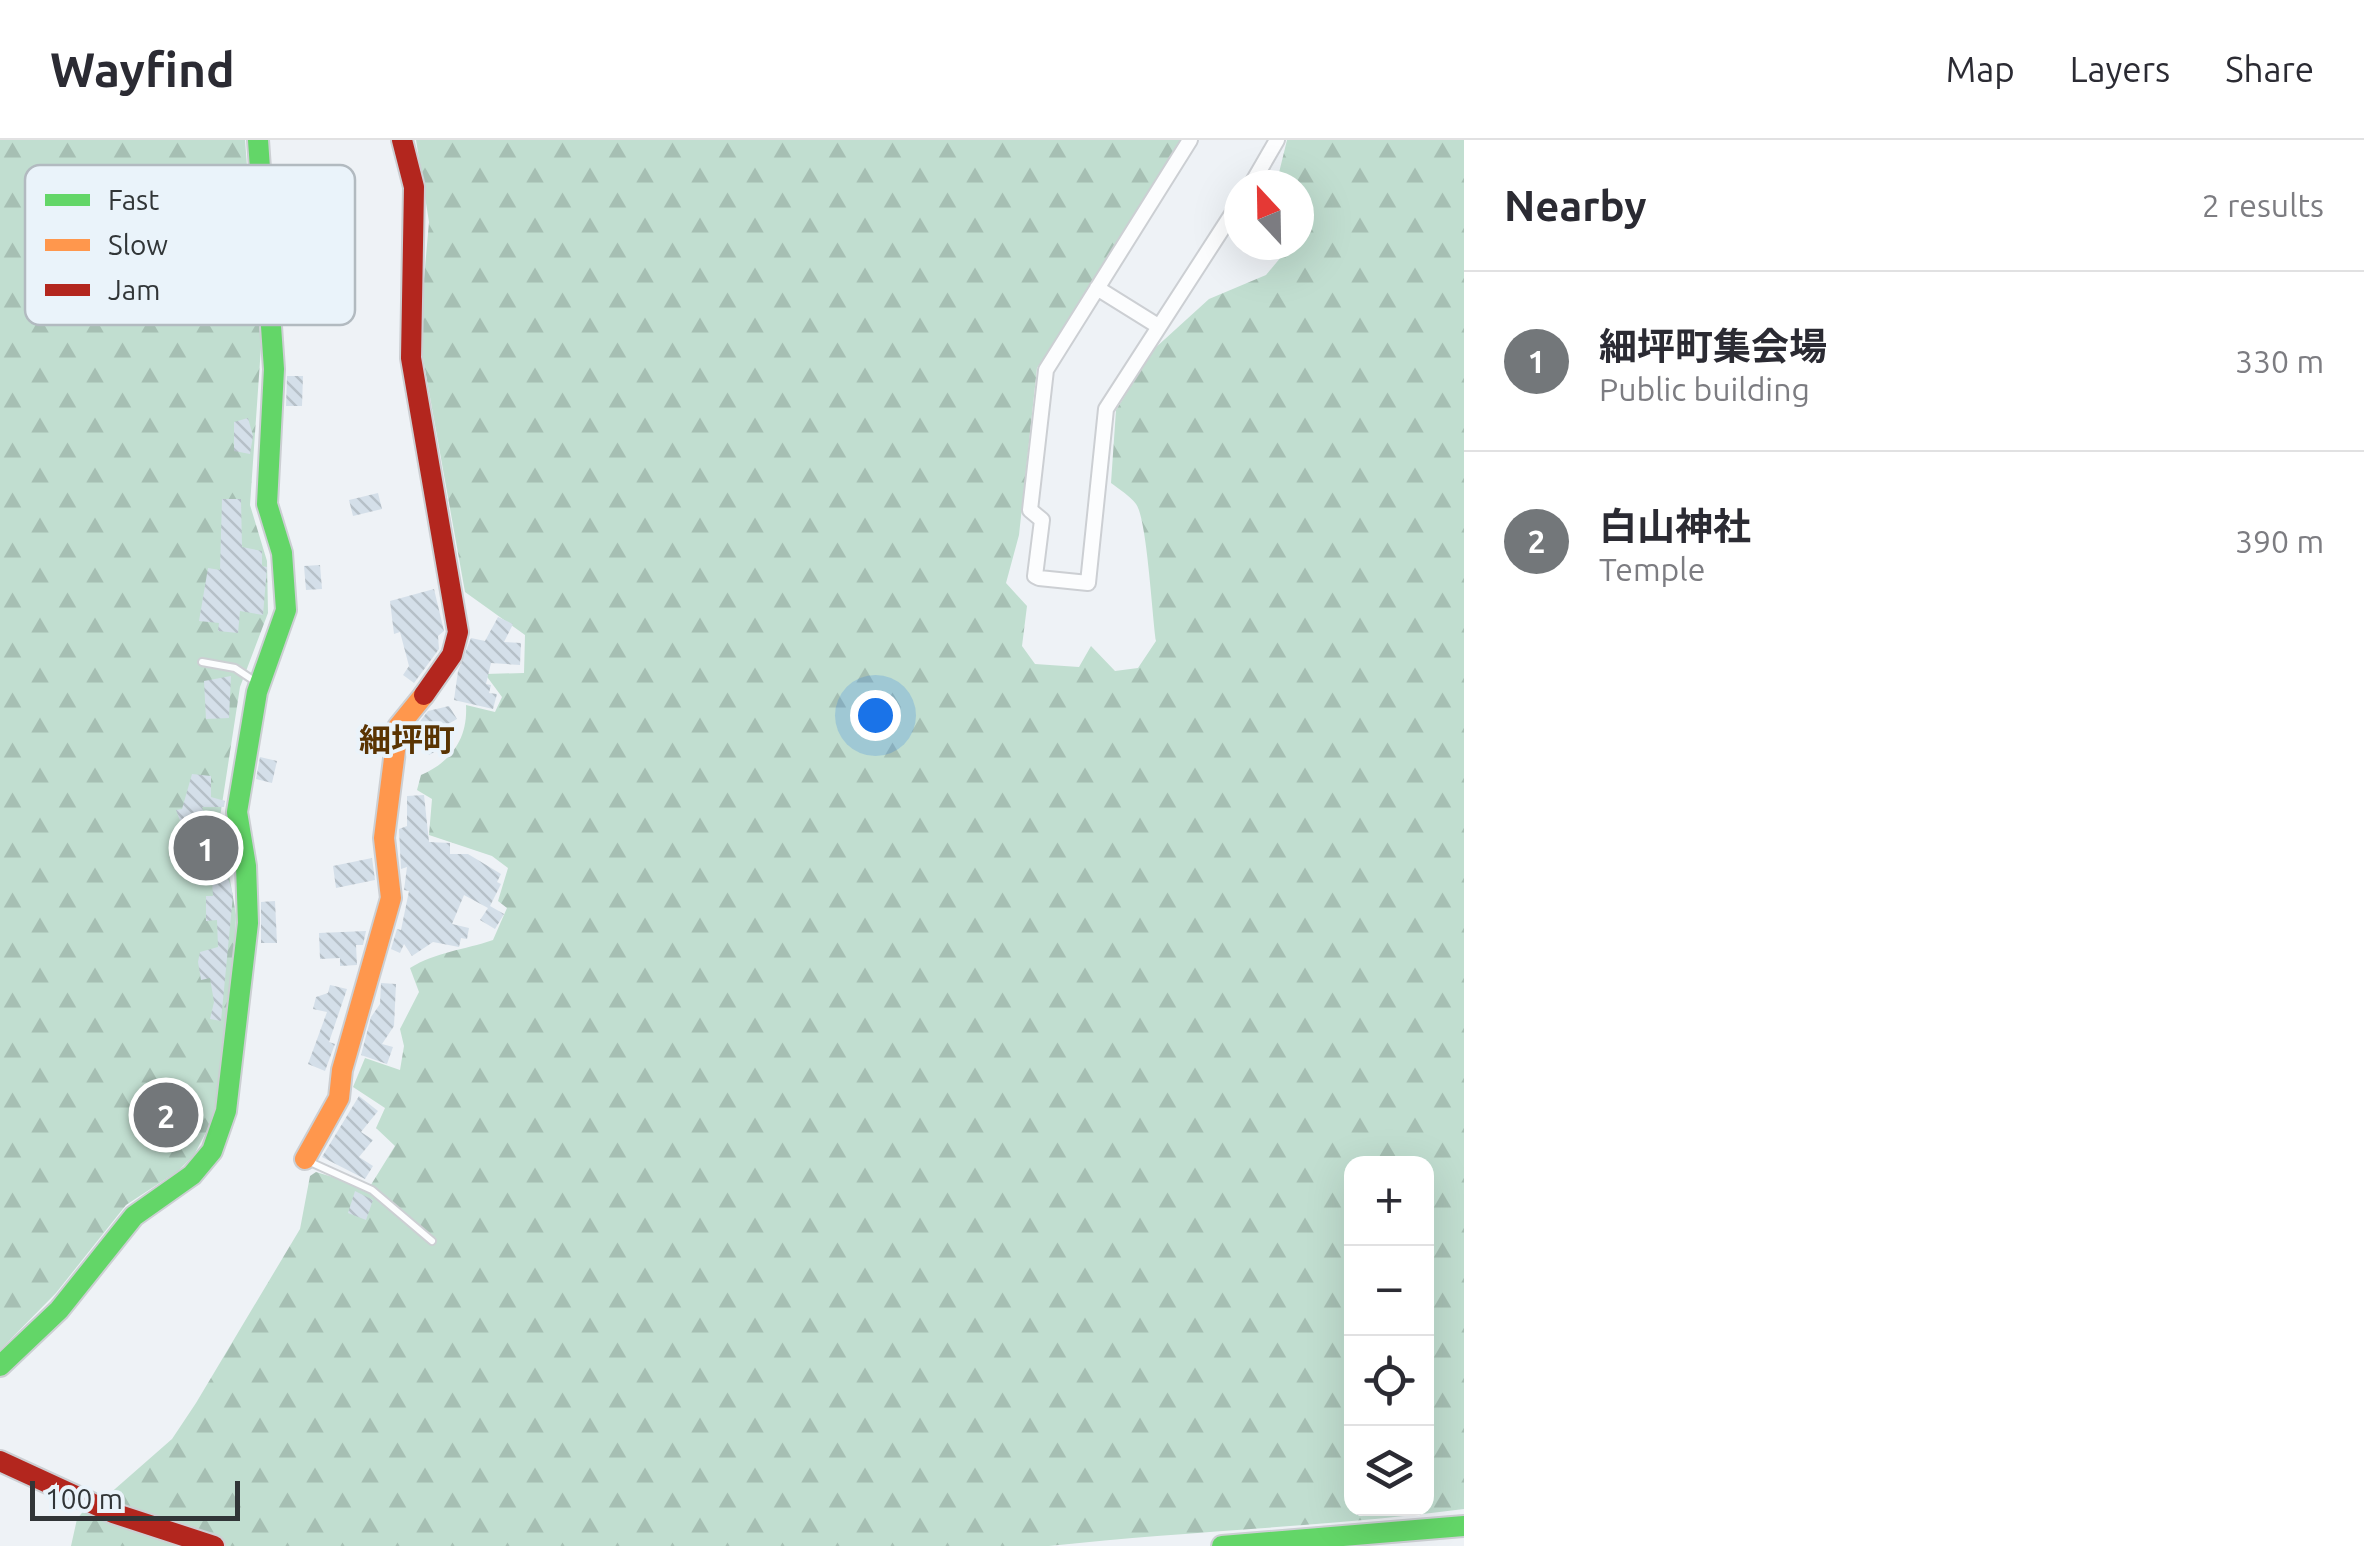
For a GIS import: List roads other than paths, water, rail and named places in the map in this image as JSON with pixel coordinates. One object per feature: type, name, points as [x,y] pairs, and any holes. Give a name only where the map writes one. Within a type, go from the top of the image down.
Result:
[{"type":"street","points":[[258,140],[260,165]]},
{"type":"street","points":[[304,1159],[339,1098],[342,1070],[391,898],[384,838],[398,726],[438,677],[452,655],[458,632],[411,358],[414,187],[402,140]]},
{"type":"street","points":[[1190,140],[1046,370],[1030,510],[1042,520],[1039,578],[1088,583],[1104,416],[1224,227]]},
{"type":"street","points":[[1260,170],[1278,140]]},
{"type":"street","points":[[1097,288],[1158,326]]},
{"type":"street","points":[[0,1366],[59,1310],[134,1216],[192,1176],[212,1150],[234,1077],[248,923],[246,866],[236,812],[260,684],[282,626],[286,586],[282,553],[266,504],[274,369],[271,325]]},
{"type":"street","points":[[0,1461],[166,1532],[214,1546]]},
{"type":"street","points":[[1222,1546],[1464,1526]]},
{"type":"lane","points":[[202,662],[235,668],[260,684]]},
{"type":"lane","points":[[304,1159],[372,1190],[432,1241]]},
{"type":"place","name":"細坪町集会場","points":[[206,848]]},
{"type":"place","name":"白山神社","points":[[166,1115]]},
{"type":"district","name":"細坪町","points":[[407,740]]}]
